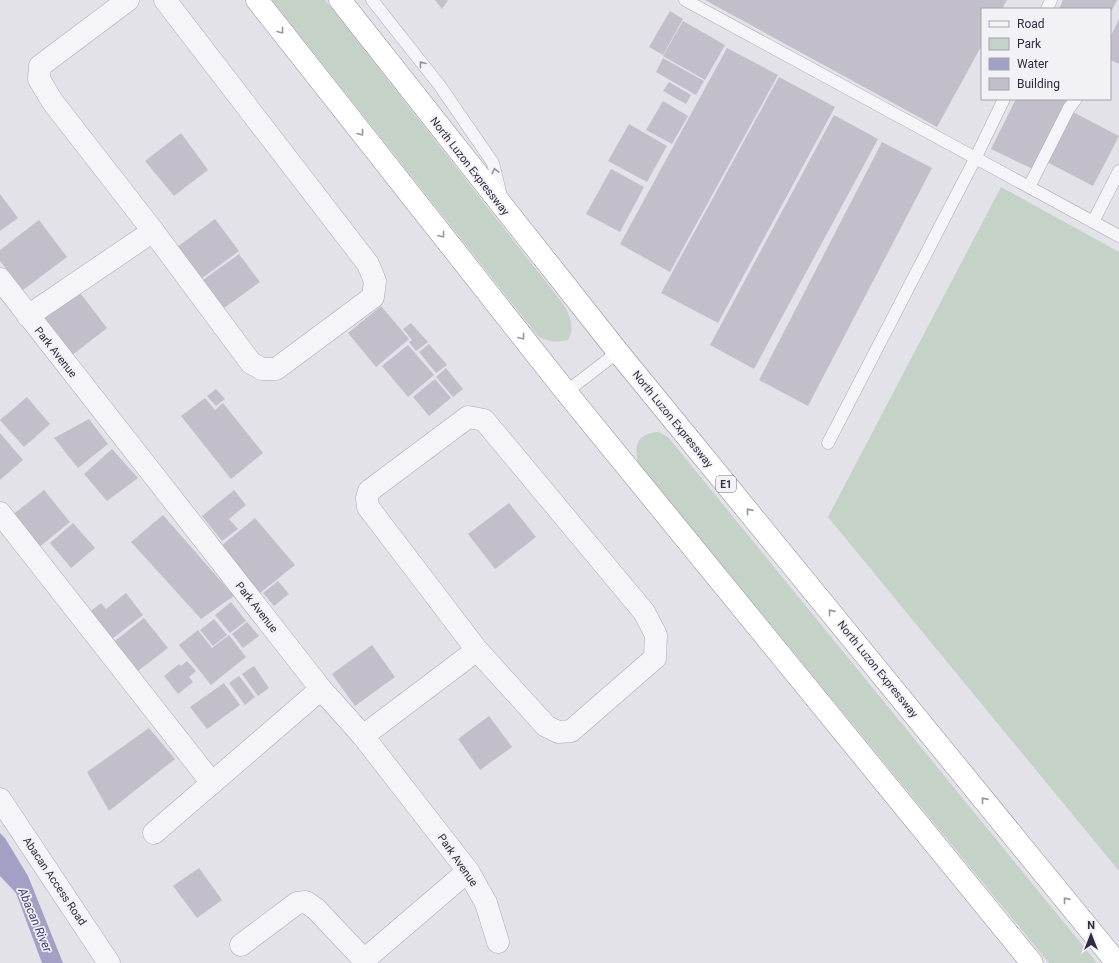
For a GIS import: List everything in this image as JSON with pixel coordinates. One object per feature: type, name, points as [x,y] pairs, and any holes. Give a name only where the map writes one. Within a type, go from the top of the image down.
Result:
[{"type":"highway","points":[[257,0],[566,392],[1032,963]]},
{"type":"highway","name":"North Luzon Expressway","points":[[340,0],[618,352],[1117,963]]},
{"type":"street","points":[[128,0],[40,66],[39,79],[52,101],[153,231],[251,363],[262,369],[276,369],[373,297],[375,281],[368,264],[165,0]]},
{"type":"street","points":[[28,316],[153,231]]},
{"type":"street","name":"Park Avenue","points":[[0,279],[321,689],[363,736],[468,871],[486,902],[498,942]]},
{"type":"street","points":[[468,417],[484,420],[644,612],[656,635],[655,658],[571,730],[558,732],[546,726],[477,650],[368,507],[367,498],[369,491],[468,417]]},
{"type":"street","points":[[0,513],[212,783]]},
{"type":"street","points":[[363,736],[477,650]]},
{"type":"street","points":[[154,833],[321,689]]},
{"type":"street","name":"Abacan Access Road","points":[[0,798],[110,963]]},
{"type":"street","points":[[242,945],[297,902],[306,902],[316,909],[365,961],[468,871]]},
{"type":"lane","points":[[372,0],[440,86],[493,163],[504,209]]},
{"type":"lane","points":[[685,0],[1119,236]]},
{"type":"lane","points":[[828,443],[975,159],[1004,100]]},
{"type":"lane","points":[[1029,187],[1069,108],[1075,100]]},
{"type":"lane","points":[[1094,222],[1119,171]]},
{"type":"lane","points":[[566,392],[618,352]]},
{"type":"green space","points":[[272,0],[325,0],[561,301],[567,310],[571,325],[568,340],[552,341],[545,340],[538,336]]},
{"type":"green space","points":[[1001,187],[1119,252],[1119,871],[828,517]]},
{"type":"green space","points":[[658,432],[668,437],[1097,963],[1049,963],[638,463],[636,450],[639,441],[645,435]]},
{"type":"water","name":"Abacan River","points":[[0,833],[5,838],[28,876],[63,963],[42,963],[16,893],[0,876]]},
{"type":"building","points":[[435,0],[448,0],[442,9]]},
{"type":"building","points":[[705,0],[1007,0],[1003,8],[981,8],[981,47],[937,127]]},
{"type":"building","points":[[1063,0],[1117,0],[1111,12],[1111,8],[1059,8]]},
{"type":"building","points":[[670,11],[683,19],[663,55],[649,47]]},
{"type":"building","points":[[1119,19],[1119,64],[1111,60],[1111,36]]},
{"type":"building","points":[[683,21],[725,45],[705,80],[663,56]]},
{"type":"building","points":[[727,48],[778,75],[670,272],[620,244]]},
{"type":"building","points":[[663,58],[704,81],[696,95],[656,72]]},
{"type":"building","points":[[779,77],[835,107],[718,323],[661,293]]},
{"type":"building","points":[[669,82],[691,95],[686,104],[663,91]]},
{"type":"building","points":[[1016,100],[1069,100],[1035,170],[991,149]]},
{"type":"building","points":[[663,101],[688,116],[672,144],[646,130]]},
{"type":"building","points":[[1073,112],[1119,136],[1093,186],[1047,162]]},
{"type":"building","points":[[834,115],[878,139],[754,369],[710,345]]},
{"type":"building","points":[[629,124],[667,146],[647,182],[608,161]]},
{"type":"building","points":[[181,133],[208,170],[174,196],[145,161]]},
{"type":"building","points":[[882,142],[932,168],[808,406],[759,380]]},
{"type":"building","points":[[611,169],[644,187],[620,232],[586,214]]},
{"type":"building","points":[[0,194],[18,218],[0,231]]},
{"type":"building","points":[[215,219],[239,251],[201,279],[177,247]]},
{"type":"building","points":[[39,220],[67,257],[23,290],[0,261],[0,250]]},
{"type":"building","points":[[239,254],[260,282],[224,308],[203,280]]},
{"type":"building","points":[[77,289],[107,328],[71,356],[40,317]]},
{"type":"building","points":[[381,306],[409,339],[376,367],[348,333]]},
{"type":"building","points":[[411,323],[428,342],[416,351],[409,342],[412,340],[403,329]]},
{"type":"building","points":[[429,344],[447,365],[436,373],[419,352]]},
{"type":"building","points":[[408,345],[434,375],[408,397],[382,366]]},
{"type":"building","points":[[446,368],[463,389],[453,397],[436,377]]},
{"type":"building","points":[[435,379],[451,398],[429,416],[413,397]]},
{"type":"building","points":[[216,389],[225,399],[216,406],[207,396]]},
{"type":"building","points":[[27,397],[50,424],[24,447],[0,420]]},
{"type":"building","points":[[205,398],[215,410],[223,403],[263,453],[231,479],[181,416]]},
{"type":"building","points":[[89,419],[108,444],[78,468],[54,438]]},
{"type":"building","points":[[0,433],[23,460],[0,480]]},
{"type":"building","points":[[112,449],[138,478],[107,501],[84,474]]},
{"type":"building","points":[[44,490],[70,522],[38,548],[11,516]]},
{"type":"building","points":[[234,490],[246,505],[229,519],[238,529],[222,541],[202,516]]},
{"type":"building","points":[[509,503],[536,537],[495,569],[468,534]]},
{"type":"building","points":[[163,515],[234,596],[201,619],[131,542]]},
{"type":"building","points":[[255,518],[295,565],[260,593],[221,546]]},
{"type":"building","points":[[73,523],[95,548],[71,568],[50,543]]},
{"type":"building","points":[[278,581],[289,594],[274,606],[263,593]]},
{"type":"building","points":[[126,593],[143,615],[108,642],[87,614],[101,603],[106,609]]},
{"type":"building","points":[[231,602],[246,621],[230,633],[215,615]]},
{"type":"building","points":[[144,618],[168,648],[134,674],[111,644]]},
{"type":"building","points":[[214,619],[227,635],[213,646],[200,630]]},
{"type":"building","points":[[247,622],[259,636],[243,648],[232,634]]},
{"type":"building","points":[[198,630],[212,648],[229,635],[246,657],[211,685],[179,645]]},
{"type":"building","points":[[372,645],[395,677],[355,706],[332,674]]},
{"type":"building","points":[[187,661],[196,671],[189,677],[193,682],[178,694],[164,676],[179,664],[181,666]]},
{"type":"building","points":[[254,666],[269,688],[258,696],[242,674]]},
{"type":"building","points":[[239,676],[255,697],[245,705],[229,683]]},
{"type":"building","points":[[224,683],[240,705],[207,729],[190,707]]},
{"type":"building","points":[[489,716],[512,747],[480,770],[458,739]]},
{"type":"building","points":[[149,728],[175,759],[109,811],[87,772]]},
{"type":"building","points":[[199,868],[222,900],[197,918],[173,886]]}]
